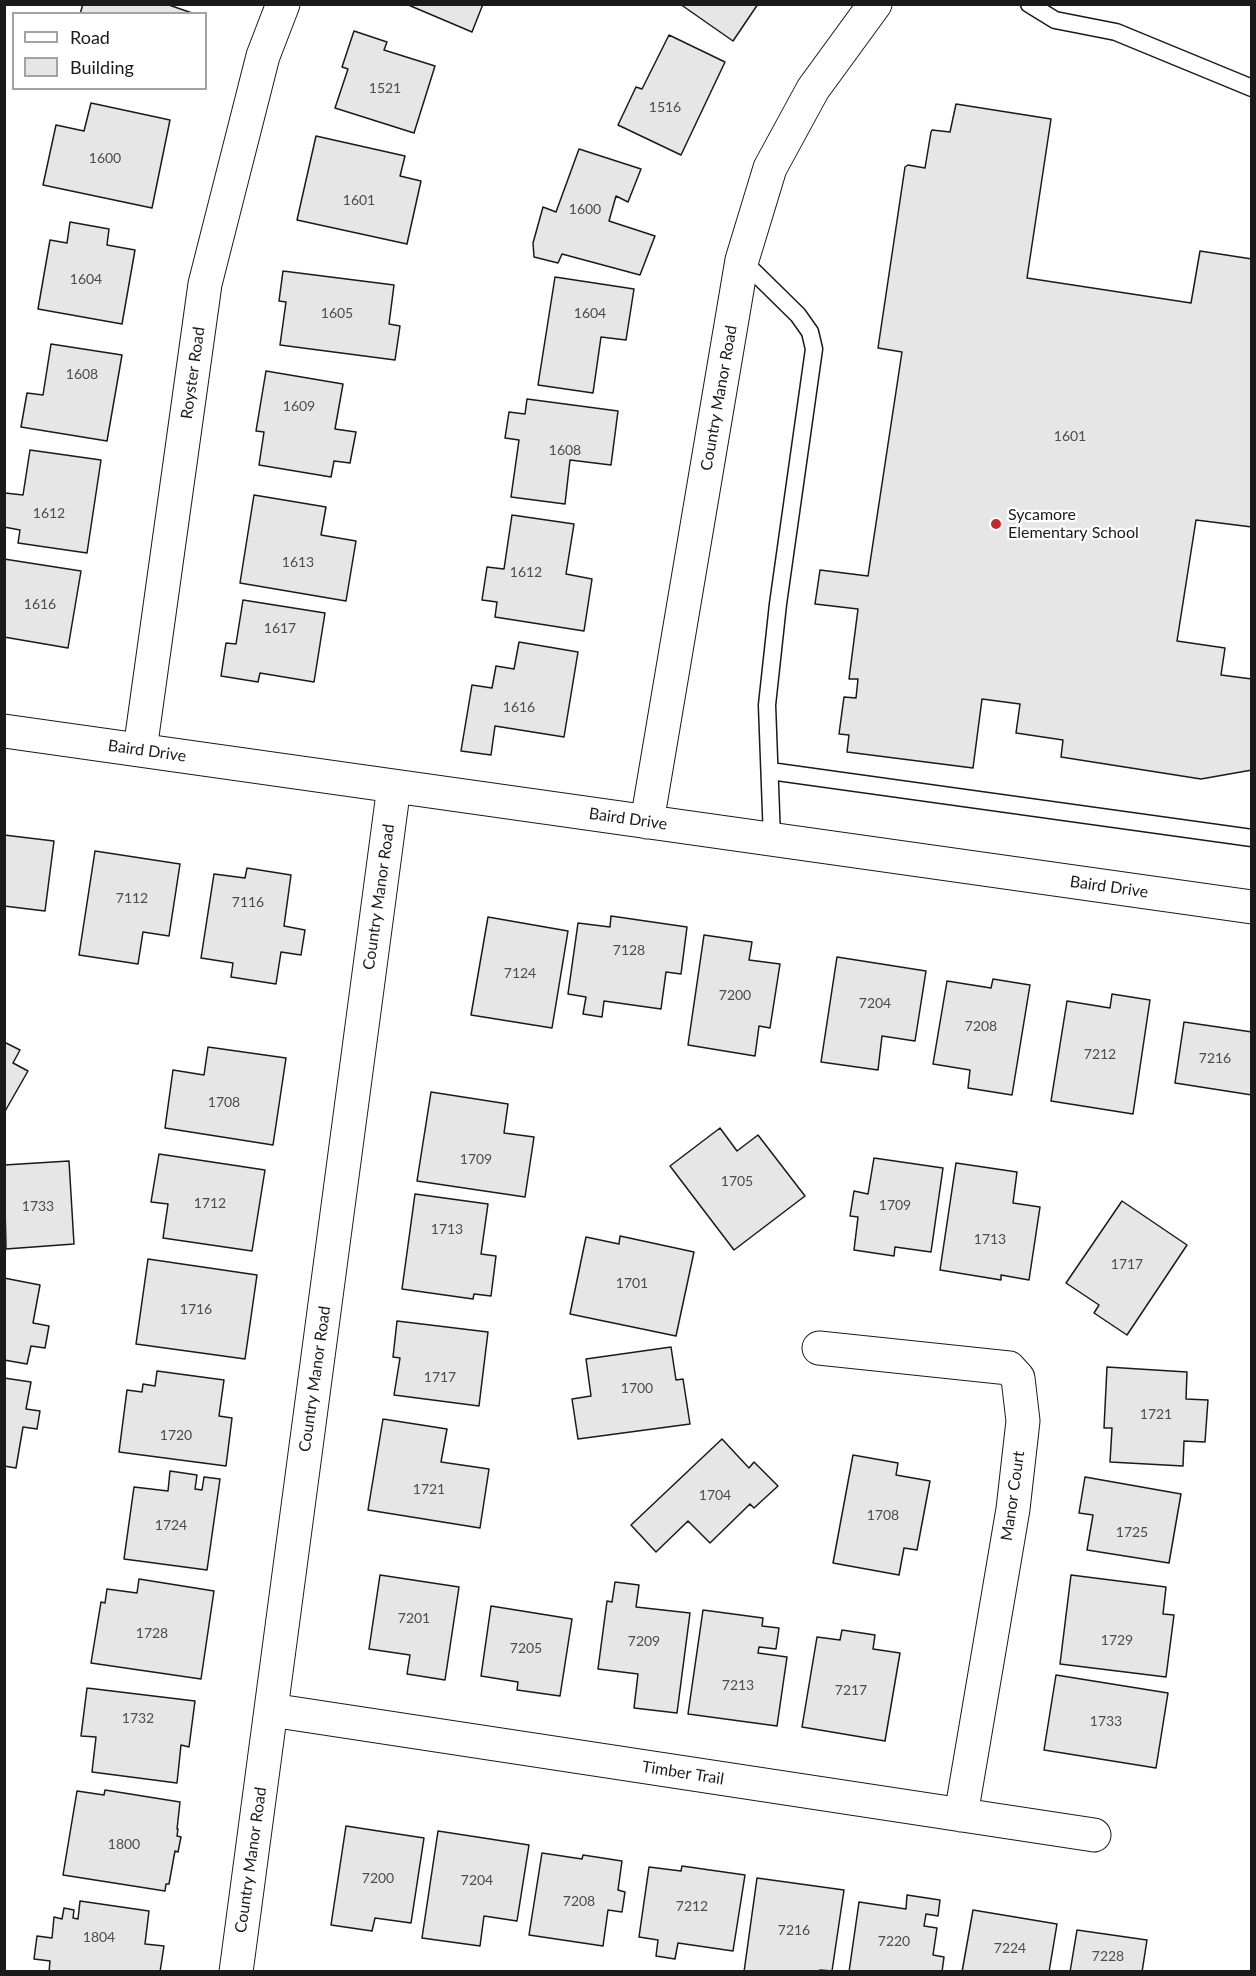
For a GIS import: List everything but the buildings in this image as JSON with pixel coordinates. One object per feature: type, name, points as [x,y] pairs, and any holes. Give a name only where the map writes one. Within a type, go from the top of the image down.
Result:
[{"type":"street","name":"Royster Road","points":[[140,750],[205,284],[263,56],[283,4]]},
{"type":"street","name":"Country Manor Road","points":[[647,822],[742,260],[770,168],[813,89],[875,4]]},
{"type":"street","name":"Baird Drive","points":[[4,731],[1251,907]]},
{"type":"street","name":"Country Manor Road","points":[[236,1971],[394,786]]},
{"type":"street","name":"Manor Court","points":[[819,1348],[1009,1368],[1018,1378],[1023,1421],[1012,1509],[961,1815]]},
{"type":"street","name":"Timber Trail","points":[[271,1710],[1094,1835]]},
{"type":"lane","points":[[1029,4],[1055,20],[1116,32],[1251,88]]},
{"type":"lane","points":[[742,260],[798,315],[810,332],[814,348],[778,604],[767,705],[772,839]]},
{"type":"lane","points":[[770,771],[1251,838]]},
{"type":"place","name":"Sycamore Elementary School","points":[[996,524]]}]
